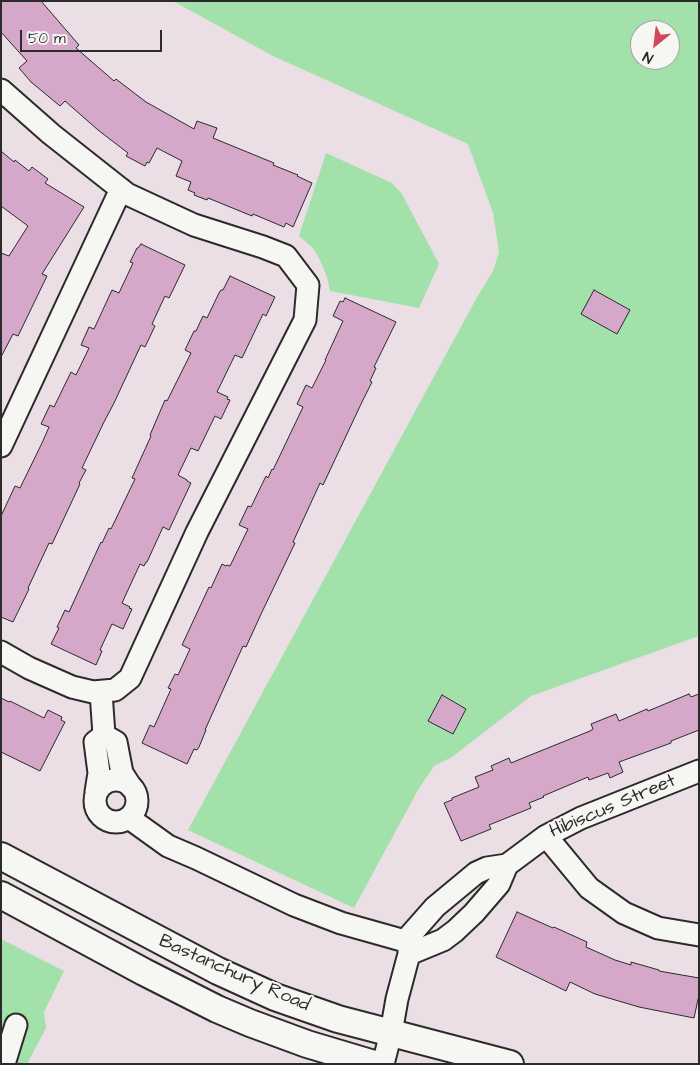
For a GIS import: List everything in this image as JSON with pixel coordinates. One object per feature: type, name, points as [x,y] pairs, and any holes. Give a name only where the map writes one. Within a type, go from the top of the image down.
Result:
[{"type":"main road","name":"Bastanchury Road","points":[[1,856],[218,971],[275,997],[338,1019],[510,1064]]},
{"type":"main road","name":"Bastanchury Road","points":[[1,895],[144,972],[250,1024],[307,1044],[374,1064]]},
{"type":"street","points":[[1,90],[127,194],[194,225],[286,256],[308,285],[305,320],[197,532],[130,678],[115,690],[93,692],[72,687],[29,668],[1,652]]},
{"type":"street","points":[[1,446],[121,189]]},
{"type":"street","points":[[101,692],[104,735]]},
{"type":"street","points":[[104,735],[116,742],[122,772],[135,792],[137,799],[134,812],[122,822],[114,823],[105,820],[95,808],[94,800],[99,773],[95,742],[104,735]]},
{"type":"street","name":"Hibiscus Street","points":[[407,948],[443,940],[455,931],[474,913],[498,884],[506,866],[546,836],[581,818],[699,771]]},
{"type":"street","points":[[96,792],[103,784],[114,780],[125,782],[131,787]]},
{"type":"street","points":[[129,818],[168,846],[294,906],[407,948],[384,1064]]},
{"type":"street","points":[[546,836],[589,888],[624,913],[658,928],[699,935]]},
{"type":"street","name":"Hibiscus Street","points":[[407,948],[435,907],[455,890],[476,873],[488,868],[506,866]]},
{"type":"street","points":[[455,890],[466,894],[471,900],[474,913]]},
{"type":"street","points":[[4,1064],[16,1025]]},
{"type":"green space","points":[[173,1],[699,1],[699,636],[531,696],[452,757],[434,766],[418,790],[354,908],[188,830],[476,299],[493,271],[499,252],[493,213],[468,144],[273,56]]},
{"type":"green space","points":[[326,153],[392,183],[402,194],[439,264],[419,308],[330,291],[320,260],[313,248],[299,236]]},
{"type":"green space","points":[[1,939],[64,971],[44,1012],[46,1028],[27,1064],[1,1064]]},
{"type":"building","points":[[1,1],[41,1],[79,45],[76,48],[114,81],[116,79],[146,102],[194,129],[197,121],[217,128],[213,138],[274,163],[273,165],[312,183],[293,227],[286,223],[284,227],[208,198],[207,200],[194,195],[195,193],[188,190],[191,182],[176,176],[182,161],[157,148],[149,163],[147,162],[145,166],[126,156],[128,153],[65,101],[60,106],[31,82],[19,68],[27,61],[1,32]]},
{"type":"building","points":[[1,151],[29,171],[32,167],[48,179],[45,183],[84,207],[42,274],[47,276],[18,336],[13,334],[1,357],[1,253],[9,256],[28,226],[1,206]]},
{"type":"building","points":[[141,244],[185,265],[169,298],[165,296],[152,324],[155,326],[145,347],[141,345],[82,468],[86,470],[80,484],[52,544],[49,543],[13,622],[1,617],[1,516],[15,486],[20,488],[42,443],[49,427],[41,424],[50,405],[54,407],[71,372],[76,375],[89,348],[81,345],[89,327],[94,329],[112,290],[119,293],[133,263],[130,262]]},
{"type":"building","points":[[230,276],[275,297],[266,316],[263,314],[242,358],[235,355],[217,392],[228,397],[227,399],[230,400],[221,419],[215,416],[198,451],[191,448],[178,475],[191,483],[169,530],[163,527],[147,562],[144,566],[140,564],[122,603],[132,609],[123,629],[112,624],[100,650],[102,651],[96,665],[51,644],[65,610],[69,612],[101,542],[109,528],[111,529],[135,479],[132,478],[165,400],[167,401],[191,353],[185,350],[194,331],[196,331],[203,316],[207,318]]},
{"type":"building","points":[[594,290],[630,310],[617,334],[581,314]]},
{"type":"building","points":[[345,298],[396,322],[374,367],[376,368],[370,381],[372,382],[323,485],[320,483],[293,542],[295,543],[246,647],[243,646],[199,747],[197,750],[194,749],[187,764],[142,743],[150,725],[154,727],[171,689],[168,688],[175,674],[178,675],[190,649],[182,645],[209,587],[211,588],[222,564],[230,566],[248,529],[239,525],[248,506],[251,507],[266,476],[268,478],[273,470],[303,407],[297,404],[306,385],[312,388],[326,360],[343,321],[333,316],[340,301],[343,302]]},
{"type":"building","points":[[689,694],[691,697],[699,694],[699,730],[671,741],[671,743],[619,762],[623,772],[610,778],[608,773],[589,780],[588,777],[543,796],[529,803],[531,808],[489,825],[491,829],[461,841],[444,803],[479,787],[475,777],[493,770],[491,766],[509,758],[511,763],[590,731],[593,729],[591,724],[616,714],[619,721]]},
{"type":"building","points":[[442,695],[466,709],[453,734],[428,721]]},
{"type":"building","points":[[1,698],[44,718],[48,710],[62,717],[61,720],[65,722],[40,771],[1,752]]},
{"type":"building","points":[[517,912],[587,942],[586,947],[615,960],[631,965],[631,962],[659,971],[699,978],[699,995],[694,1018],[639,1007],[595,994],[570,982],[566,991],[496,957]]}]
